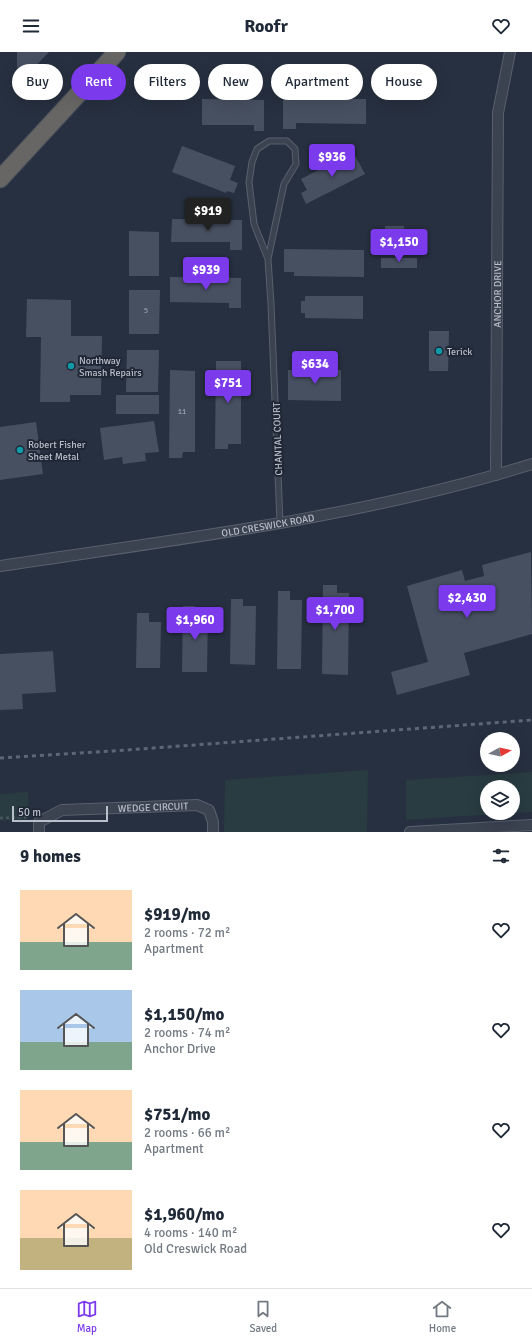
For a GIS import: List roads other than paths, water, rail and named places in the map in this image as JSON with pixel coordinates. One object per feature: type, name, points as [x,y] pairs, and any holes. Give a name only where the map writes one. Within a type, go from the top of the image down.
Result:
[{"type":"highway","points":[[0,179],[117,52]]},
{"type":"street","name":"ANCHOR DRIVE","points":[[496,475],[498,113],[510,52]]},
{"type":"street","name":"OLD CRESWICK ROAD","points":[[0,566],[327,515],[421,495],[532,464]]},
{"type":"street","name":"WEDGE CIRCUIT","points":[[39,832],[39,822],[62,810],[197,806],[209,810],[213,822],[213,832]]},
{"type":"street","points":[[410,832],[532,825]]},
{"type":"lane","name":"CHANTAL COURT","points":[[268,259],[254,224],[250,182],[252,162],[256,149],[269,141],[287,141],[295,148],[296,164],[284,184],[268,259],[280,523]]},
{"type":"railway","points":[[0,758],[532,720]]},
{"type":"place","name":"Terick","points":[[439,351]]},
{"type":"place","name":"Northway Smash Repairs","points":[[71,366]]},
{"type":"place","name":"Robert Fisher Sheet Metal","points":[[20,450]]}]
